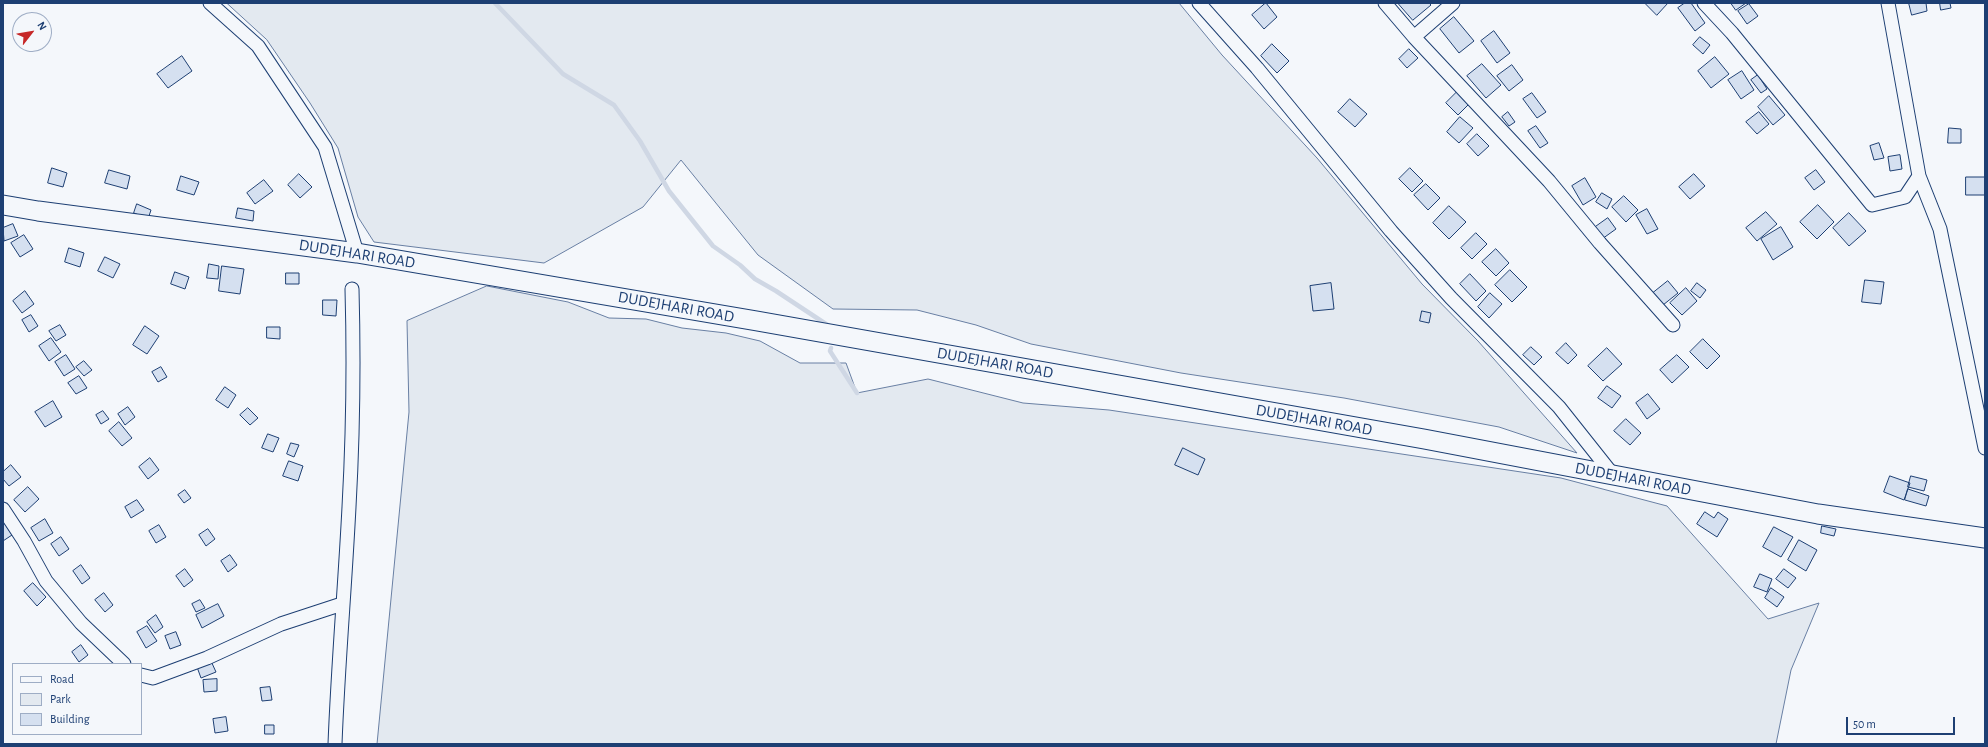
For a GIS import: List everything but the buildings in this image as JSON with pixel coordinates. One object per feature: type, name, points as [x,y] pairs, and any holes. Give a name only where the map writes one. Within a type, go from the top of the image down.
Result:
[{"type":"street","points":[[210,3],[258,46],[325,146],[357,253]]},
{"type":"street","points":[[1199,3],[1257,68],[1396,236],[1451,298],[1559,407],[1613,475]]},
{"type":"street","points":[[1385,3],[1414,37],[1549,181],[1600,244],[1673,325]]},
{"type":"street","points":[[1414,37],[1453,3]]},
{"type":"street","points":[[1704,3],[1732,33],[1872,205],[1905,197],[1919,176]]},
{"type":"street","points":[[1888,3],[1919,176],[1940,229],[1985,448]]},
{"type":"street","name":"DUDEJHARI ROAD","points":[[3,205],[38,211],[357,253],[757,321],[1424,439],[1818,514],[1985,538]]},
{"type":"street","points":[[335,744],[342,604],[349,507],[354,345],[352,289]]},
{"type":"street","points":[[3,509],[24,541],[46,582],[81,623],[123,663]]},
{"type":"street","points":[[142,675],[153,678],[207,658],[281,624],[342,604]]},
{"type":"green space","points":[[227,3],[1179,3],[1222,55],[1317,158],[1422,284],[1478,341],[1577,453],[1499,427],[1344,398],[1181,373],[1031,344],[976,325],[917,310],[833,309],[758,255],[681,160],[643,207],[544,263],[374,242],[358,217],[338,148],[310,103],[267,40]]},
{"type":"green space","points":[[487,286],[568,302],[609,318],[646,319],[682,328],[726,333],[760,341],[800,363],[846,363],[857,393],[928,379],[1023,403],[1109,410],[1561,478],[1667,506],[1768,619],[1819,603],[1791,670],[1776,744],[377,744],[409,412],[407,321]]},
{"type":"waterway","points":[[495,3],[563,74],[614,105],[640,141],[669,191],[713,246],[740,265],[755,279],[829,326]]},
{"type":"waterway","points":[[831,348],[830,351],[857,393]]}]
